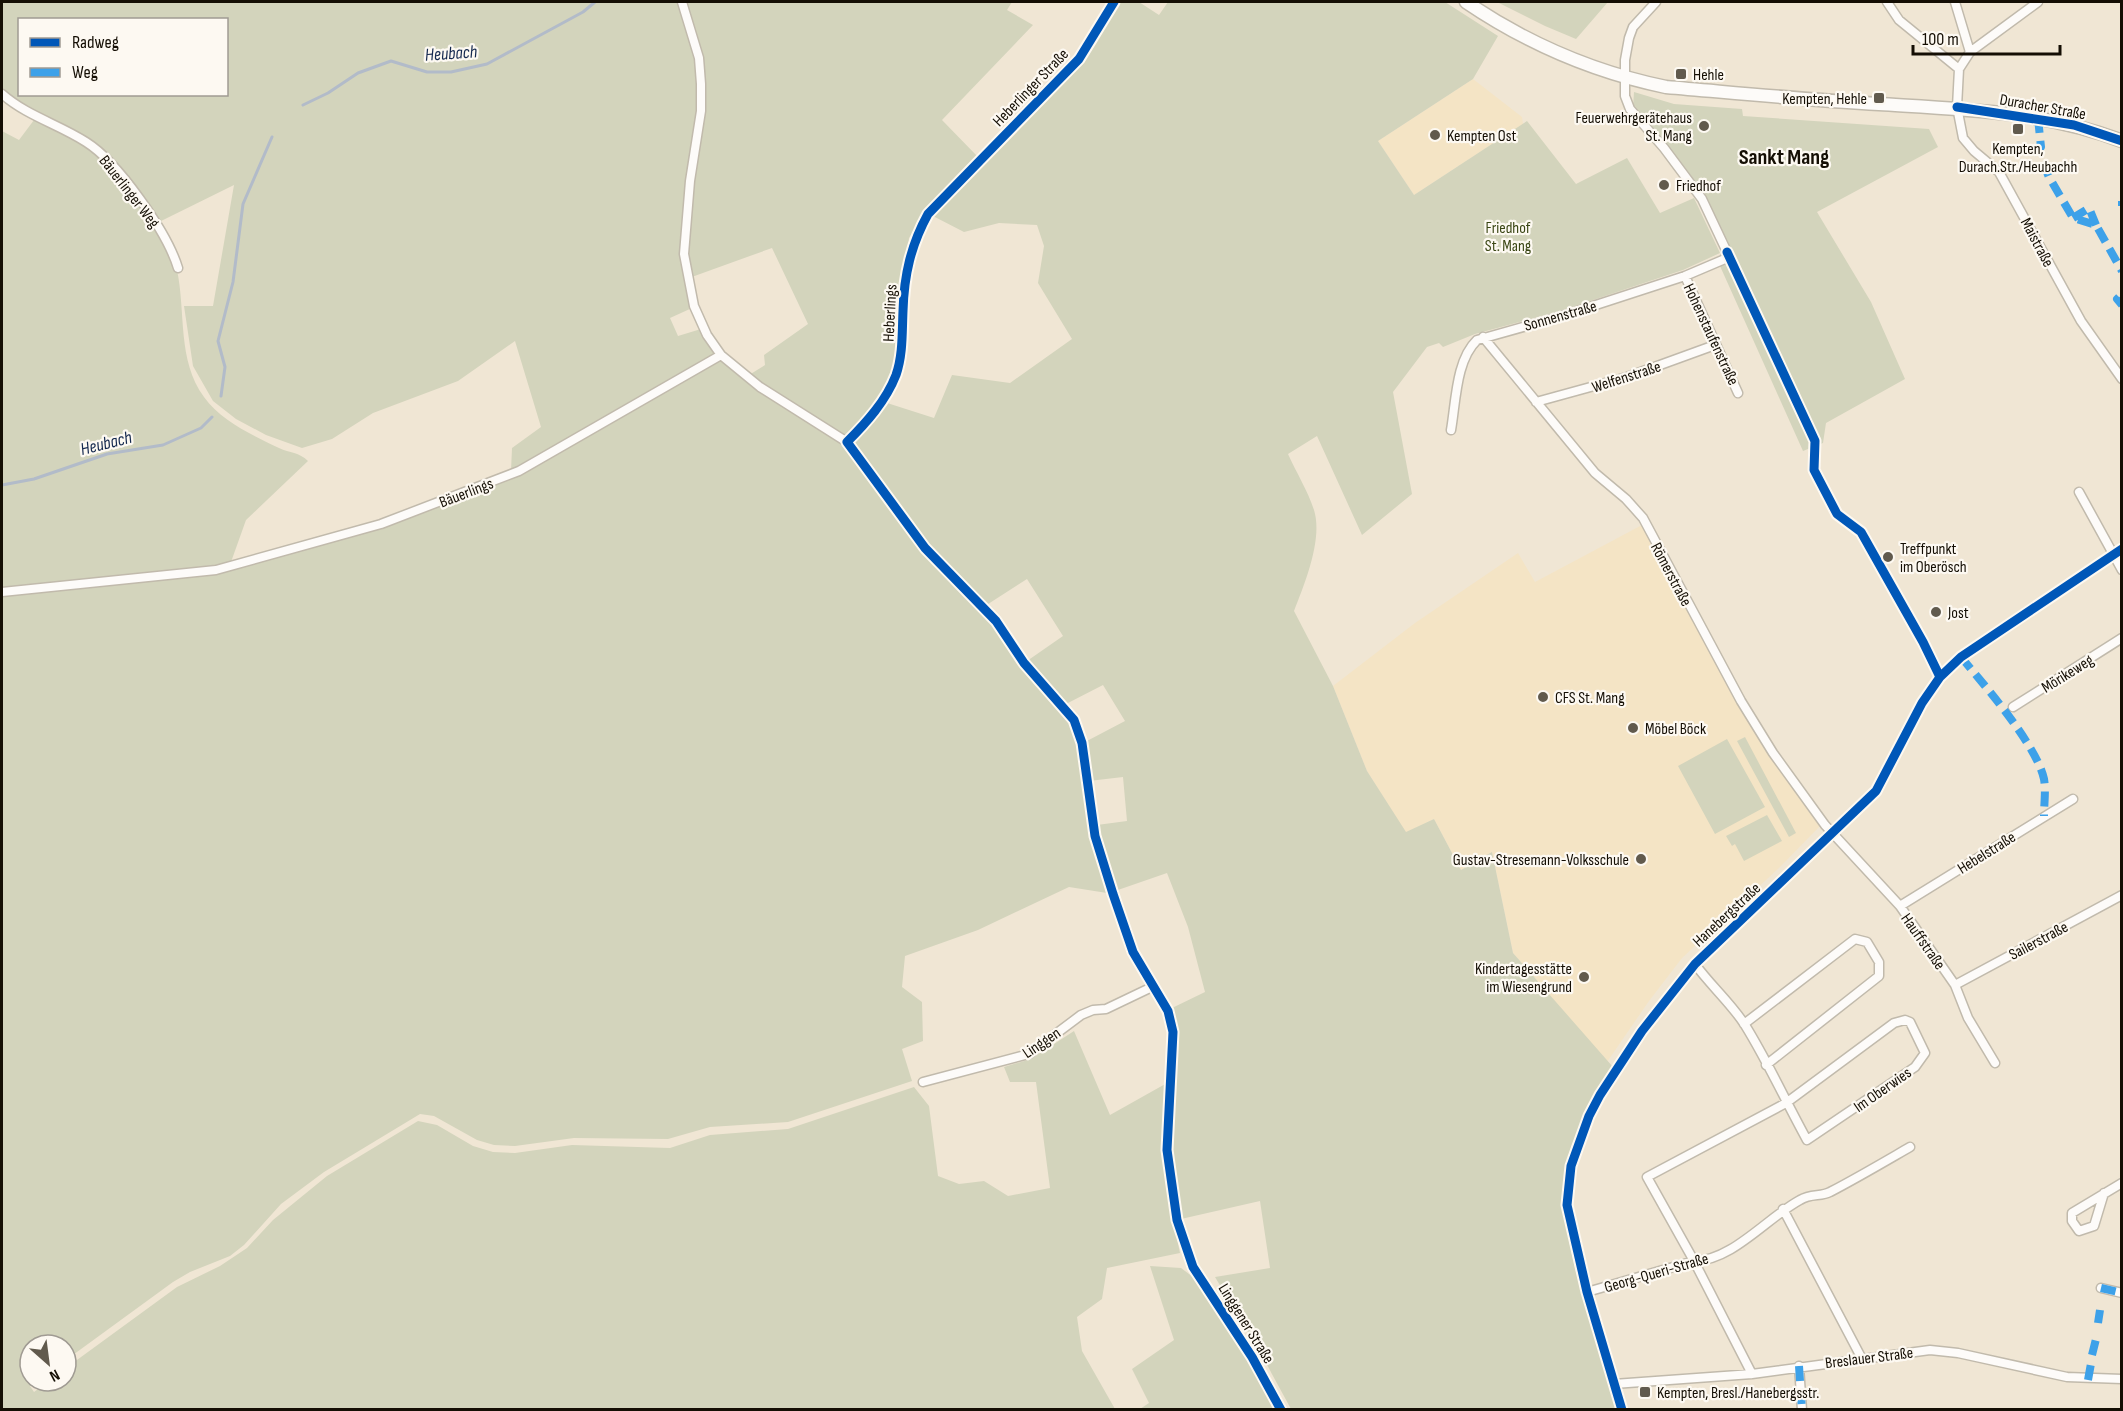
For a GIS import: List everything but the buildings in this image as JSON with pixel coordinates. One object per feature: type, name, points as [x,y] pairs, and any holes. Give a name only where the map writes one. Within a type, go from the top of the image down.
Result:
[{"type":"main road","name":"Duracher Straße","points":[[1466,2],[1497,22],[1563,57],[1629,80],[1659,86],[1879,104],[1957,107],[2074,125],[2121,141]]},
{"type":"street","points":[[681,2],[699,58],[701,84],[701,111],[690,181],[684,254],[694,306],[707,335],[721,355],[760,387],[847,442]]},
{"type":"street","name":"Heberlinger Straße","points":[[956,183],[1079,59],[1114,2]]},
{"type":"street","points":[[1629,80],[1625,60],[1634,27],[1656,2]]},
{"type":"street","points":[[1887,2],[1899,20],[1959,69],[1970,52],[2038,2]]},
{"type":"street","points":[[1955,2],[1970,52]]},
{"type":"street","name":"Maistraße","points":[[1959,69],[1957,107],[1963,138],[1999,172],[2081,321],[2121,379]]},
{"type":"street","name":"Sonnenstraße","points":[[1483,337],[1562,316],[1720,263],[1726,252],[1702,199],[1664,148],[1630,109],[1625,96],[1629,80]]},
{"type":"street","name":"Bäuerlinger Weg","points":[[2,94],[23,111],[73,134],[106,157],[168,241],[178,268]]},
{"type":"street","name":"Heberlings","points":[[847,442],[889,391],[897,373],[902,350],[906,271],[913,243],[928,214],[956,183]]},
{"type":"street","name":"Hohenstaufenstraße","points":[[1685,276],[1738,393]]},
{"type":"street","points":[[1451,430],[1463,361],[1468,349],[1483,337]]},
{"type":"street","name":"Römerstraße","points":[[1483,337],[1595,472],[1626,499],[1642,518],[1741,701],[1798,790],[1832,833]]},
{"type":"street","name":"Welfenstraße","points":[[1536,402],[1627,377],[1716,345]]},
{"type":"street","name":"Bäuerlings","points":[[2,592],[188,575],[216,570],[358,531],[492,483],[519,471],[721,355]]},
{"type":"street","name":"Linggener Straße","points":[[847,442],[925,548],[996,621],[1024,663],[1074,720],[1082,743],[1095,836],[1133,952],[1168,1011],[1173,1032],[1167,1150],[1177,1220],[1193,1267],[1252,1357],[1281,1410]]},
{"type":"street","points":[[2079,492],[2118,551],[2121,570]]},
{"type":"street","name":"Hanebergstraße","points":[[1622,1410],[1587,1292],[1567,1205],[1571,1166],[1600,1095],[1642,1031],[1695,964],[1876,791],[1922,703],[1940,677],[1961,657],[2118,551]]},
{"type":"street","name":"Mörikeweg","points":[[2013,707],[2121,638]]},
{"type":"street","name":"Hebelstraße","points":[[1900,906],[2073,799]]},
{"type":"street","name":"Hauffstraße","points":[[1832,833],[1900,906],[1955,985],[1968,1018],[1995,1063]]},
{"type":"street","name":"Sailerstraße","points":[[1955,985],[2121,895]]},
{"type":"street","points":[[1744,1024],[1855,939],[1867,942],[1879,962],[1879,976],[1766,1065]]},
{"type":"street","name":"Im Oberwies","points":[[1694,1261],[1647,1177],[1786,1103],[1894,1023],[1905,1020],[1910,1022],[1922,1041],[1925,1053],[1915,1067],[1807,1140],[1786,1103],[1744,1024],[1695,964]]},
{"type":"street","name":"Linggen","points":[[923,1082],[1029,1054],[1081,1015],[1106,1009],[1152,987]]},
{"type":"street","name":"Georg-Queri-Straße","points":[[1587,1292],[1694,1261],[1706,1261],[1760,1231],[1783,1209],[1810,1194],[1827,1194],[1910,1147]]},
{"type":"street","points":[[2072,1221],[2072,1213],[2121,1183]]},
{"type":"street","points":[[2064,1209],[2079,1231],[2094,1226],[2104,1193]]},
{"type":"street","points":[[1783,1209],[1862,1357]]},
{"type":"street","points":[[1694,1261],[1752,1374]]},
{"type":"street","points":[[2101,1288],[2121,1293]]},
{"type":"street","name":"Breslauer Straße","points":[[1614,1384],[1752,1374],[1862,1357],[1939,1351],[1998,1360],[2067,1377],[2121,1379]]},
{"type":"street","points":[[1799,1366],[1802,1410]]},
{"type":"shaded area","points":[[1473,79],[1522,117],[1523,124],[1414,195],[1378,141]]},
{"type":"shaded area","points":[[1642,525],[1769,755],[1820,826],[1781,866],[1682,958],[1607,1062],[1513,953],[1492,852],[1461,870],[1434,819],[1406,833],[1367,771],[1333,686],[1415,623],[1518,553],[1535,582]]},
{"type":"green space","points":[[2,2],[677,2],[696,59],[698,111],[687,181],[681,254],[692,308],[670,318],[678,336],[701,329],[717,354],[511,471],[512,448],[541,427],[515,341],[458,381],[373,413],[332,439],[302,448],[266,435],[236,419],[213,401],[193,366],[184,306],[213,306],[234,185],[157,223],[111,157],[99,146],[36,115],[2,90]]},
{"type":"green space","points":[[685,2],[1012,2],[1007,10],[1033,25],[942,120],[977,156],[925,212],[909,238],[895,373],[874,407],[847,438],[787,402],[749,375],[765,365],[764,355],[808,324],[772,248],[689,278],[687,257],[689,216],[702,135],[705,85],[701,57]]},
{"type":"green space","name":"Friedhof St. Mang","points":[[1119,2],[1139,2],[1159,15],[1168,2],[1445,2],[1498,36],[1473,79],[1378,141],[1414,195],[1527,121],[1576,184],[1627,158],[1660,213],[1694,198],[1720,253],[1683,270],[1560,311],[1475,334],[1443,347],[1439,343],[1427,347],[1393,392],[1412,494],[1362,535],[1317,436],[1288,454],[1309,496],[1316,522],[1312,561],[1294,611],[1333,686],[1367,771],[1406,832],[1434,819],[1461,870],[1492,852],[1513,953],[1613,1067],[1579,1127],[1566,1166],[1563,1191],[1566,1220],[1580,1287],[1618,1409],[1291,1409],[1215,1277],[1270,1268],[1260,1201],[1181,1219],[1170,1151],[1177,1031],[1170,1009],[1205,992],[1188,927],[1167,873],[1115,891],[1097,825],[1127,821],[1123,777],[1089,781],[1085,742],[1125,721],[1103,685],[1066,704],[1027,661],[1063,636],[1027,579],[985,606],[927,547],[852,443],[884,402],[934,418],[952,375],[1010,383],[1072,339],[1038,283],[1044,246],[1037,225],[999,223],[964,232],[931,215],[1083,61]]},
{"type":"green space","points":[[1497,2],[1608,2],[1576,39]]},
{"type":"green space","points":[[1634,92],[1674,104],[1742,109],[1743,116],[1929,129],[1938,147],[1817,212],[1871,302],[1905,379],[1826,423],[1823,443],[1803,451],[1720,266],[1726,261],[1730,250],[1706,198],[1671,150],[1633,108]]},
{"type":"green space","points":[[34,120],[77,140],[110,165],[166,244],[177,270],[186,352],[190,368],[195,383],[211,406],[238,427],[308,461],[246,520],[231,562],[188,571],[2,589],[2,131],[19,140]]},
{"type":"green space","points":[[720,358],[844,444],[923,551],[993,624],[1020,665],[1071,721],[1079,744],[1091,837],[1107,893],[1069,887],[978,930],[905,956],[902,987],[922,1002],[923,1041],[902,1049],[912,1081],[788,1122],[710,1127],[668,1139],[574,1138],[515,1146],[494,1145],[477,1140],[434,1116],[420,1114],[324,1172],[281,1204],[244,1245],[230,1256],[190,1272],[173,1282],[78,1351],[78,1333],[18,1333],[18,1393],[78,1393],[78,1359],[177,1287],[220,1266],[247,1248],[273,1220],[327,1176],[418,1121],[437,1125],[473,1146],[493,1152],[515,1153],[572,1145],[670,1148],[710,1135],[788,1129],[914,1087],[929,1106],[938,1176],[959,1184],[984,1181],[1008,1196],[1050,1188],[1036,1082],[1010,1082],[1004,1067],[1031,1059],[1074,1031],[1110,1115],[1167,1083],[1163,1151],[1166,1186],[1180,1253],[1107,1268],[1102,1299],[1077,1317],[1082,1351],[1115,1409],[2,1410],[2,595],[217,574],[382,527],[520,474]]},
{"type":"green space","points":[[1745,737],[1796,833],[1789,837],[1737,741]]},
{"type":"green space","points":[[1727,739],[1765,807],[1715,834],[1678,766]]},
{"type":"green space","points":[[1767,815],[1782,841],[1744,861],[1735,844],[1732,846],[1726,836]]},
{"type":"green space","points":[[1150,1266],[1181,1268],[1197,1280],[1277,1409],[1140,1409],[1149,1403],[1132,1369],[1174,1340]]},
{"type":"waterway","name":"Heubach","points":[[303,105],[328,93],[358,73],[391,61],[427,72],[451,72],[487,64],[583,12],[595,2]]},
{"type":"waterway","name":"Heubach","points":[[221,396],[225,367],[218,341],[233,282],[243,204],[272,137]]},
{"type":"waterway","name":"Heubach","points":[[2,485],[34,479],[107,454],[163,445],[201,428],[212,417]]},
{"type":"marked path","points":[[2038,118],[2041,147],[2038,152],[2049,177],[2073,218],[2096,225],[2122,271]]},
{"type":"marked path","points":[[2122,201],[2122,206]]},
{"type":"marked path","points":[[2073,218],[2089,208],[2096,225]]},
{"type":"marked path","points":[[2119,297],[2117,299],[2122,305]]},
{"type":"marked path","points":[[1961,657],[1996,699],[2031,749],[2044,779],[2044,816]]},
{"type":"marked path","points":[[2101,1288],[2122,1293]]},
{"type":"marked path","points":[[2098,1323],[2100,1310]]},
{"type":"marked path","points":[[2092,1355],[2096,1339]]},
{"type":"marked path","points":[[2088,1380],[2092,1358]]},
{"type":"marked path","points":[[1799,1366],[1802,1410]]},
{"type":"cycle path","points":[[1114,2],[1079,59],[928,214],[917,237],[907,273],[901,352],[896,375],[881,403],[847,442],[925,548],[996,621],[1024,663],[1074,720],[1082,743],[1095,836],[1113,894],[1133,952],[1168,1011],[1173,1032],[1167,1150],[1177,1220],[1193,1267],[1252,1357],[1281,1410]]},
{"type":"cycle path","points":[[1957,107],[2074,125],[2122,141]]},
{"type":"cycle path","points":[[1727,252],[1815,441],[1814,470],[1837,514],[1861,532],[1923,642],[1940,677]]},
{"type":"cycle path","points":[[1622,1410],[1587,1292],[1567,1205],[1571,1166],[1589,1116],[1600,1095],[1642,1031],[1695,964],[1876,791],[1922,703],[1940,677],[1961,657],[2122,549]]},
{"type":"place","name":"Hehle","points":[[1681,74]]},
{"type":"place","name":"Kempten, Hehle","points":[[1879,98]]},
{"type":"place","name":"Feuerwehrgerätehaus St. Mang","points":[[1704,126]]},
{"type":"place","name":"Kempten, Durach.Str./Heubachh","points":[[2018,129]]},
{"type":"place","name":"Kempten Ost","points":[[1435,135]]},
{"type":"place","name":"Friedhof","points":[[1664,185]]},
{"type":"place","name":"Treffpunkt im Oberösch","points":[[1888,557]]},
{"type":"place","name":"Jost","points":[[1936,612]]},
{"type":"place","name":"CFS St. Mang","points":[[1543,697]]},
{"type":"place","name":"Möbel Böck","points":[[1633,728]]},
{"type":"place","name":"Gustav-Stresemann-Volksschule","points":[[1641,859]]},
{"type":"place","name":"Kindertagesstätte im Wiesengrund","points":[[1584,977]]},
{"type":"place","name":"Kempten, Bresl./Hanebergsstr.","points":[[1645,1392]]},
{"type":"district","name":"Sankt Mang","points":[[1784,156]]}]
